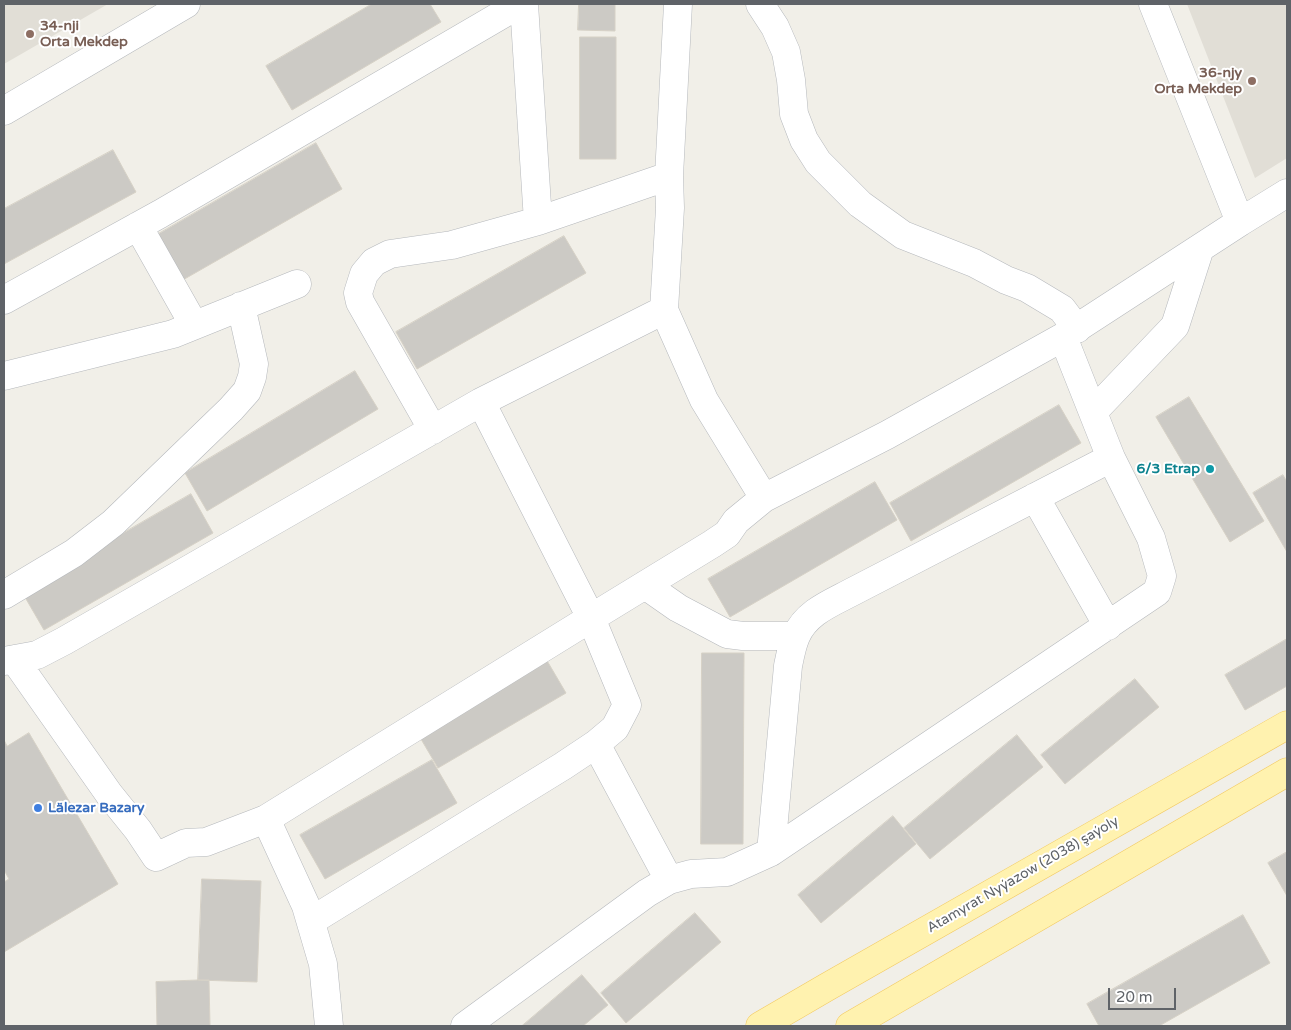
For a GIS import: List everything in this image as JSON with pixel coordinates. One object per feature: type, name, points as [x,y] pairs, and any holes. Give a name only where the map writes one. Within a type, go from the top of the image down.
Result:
[{"type":"main road","name":"Atamyrat Nyýazow (2038) şaýoly","points":[[760,1026],[1287,725]]},
{"type":"main road","points":[[850,1026],[1287,772]]},
{"type":"street","points":[[4,111],[186,4]]},
{"type":"street","points":[[4,300],[138,226],[520,4]]},
{"type":"street","points":[[524,4],[538,221]]},
{"type":"street","points":[[678,4],[664,310],[704,400],[764,498]]},
{"type":"street","points":[[465,1026],[647,893],[669,880],[691,874],[727,872],[772,852],[1157,592],[1162,576],[1151,538],[1111,458],[1093,412],[1062,309],[1027,288],[1006,280],[974,263],[903,235],[860,204],[818,162],[804,140],[794,114],[786,52],[775,27],[760,4]]},
{"type":"street","points":[[1153,4],[1240,222]]},
{"type":"street","points":[[433,430],[360,302],[358,293],[364,274],[374,262],[390,254],[452,245],[538,221],[669,176]]},
{"type":"street","points":[[664,310],[481,402],[64,641],[37,655],[9,660],[138,830],[156,857],[186,842],[206,842],[266,819],[727,534],[736,521],[764,498],[887,435],[1070,333],[1287,193]]},
{"type":"street","points":[[138,226],[194,325]]},
{"type":"street","points":[[1093,412],[1176,326],[1200,248]]},
{"type":"street","points":[[4,376],[173,334],[297,284]]},
{"type":"street","points":[[4,595],[74,553],[113,523],[247,391],[254,364],[242,306]]},
{"type":"street","points":[[310,921],[564,766],[615,728],[627,705],[591,618],[481,402]]},
{"type":"street","points":[[772,852],[788,666],[795,636],[805,621],[818,611],[858,588],[1111,458]]},
{"type":"street","points":[[1035,497],[1108,626]]},
{"type":"street","points":[[645,585],[678,608],[727,634],[795,636]]},
{"type":"street","points":[[596,744],[669,880]]},
{"type":"street","points":[[266,819],[306,906],[323,964],[329,1026]]},
{"type":"shaded area","name":"34-nji Orta Mekdep","points":[[4,4],[108,4],[4,64]]},
{"type":"shaded area","name":"36-njy Orta Mekdep","points":[[1187,4],[1287,4],[1287,158],[1255,178]]},
{"type":"building","points":[[372,4],[430,4],[441,22],[292,110],[266,66]]},
{"type":"building","points":[[579,4],[615,4],[615,31],[578,30]]},
{"type":"building","points":[[580,37],[616,37],[616,159],[580,159]]},
{"type":"building","points":[[316,143],[342,189],[181,281],[155,236]]},
{"type":"building","points":[[113,150],[136,192],[4,264],[4,209]]},
{"type":"building","points":[[564,236],[586,273],[417,369],[396,332]]},
{"type":"building","points":[[355,371],[378,409],[207,511],[185,473]]},
{"type":"building","name":"6/3 Etrap","points":[[1189,397],[1264,521],[1230,542],[1156,417]]},
{"type":"building","points":[[1059,405],[1081,443],[911,541],[890,503]]},
{"type":"building","points":[[1283,475],[1287,482],[1287,552],[1253,493]]},
{"type":"building","points":[[875,482],[897,520],[730,617],[708,579]]},
{"type":"building","points":[[191,494],[213,533],[44,630],[22,592]]},
{"type":"building","points":[[1287,639],[1287,686],[1245,710],[1225,675]]},
{"type":"building","points":[[702,653],[744,653],[743,844],[701,844]]},
{"type":"building","points":[[546,659],[566,693],[438,768],[418,734]]},
{"type":"building","points":[[1135,679],[1159,707],[1065,784],[1041,755]]},
{"type":"building","name":"Lälezar Bazary","points":[[29,733],[118,884],[4,952],[4,882],[9,879],[4,870],[4,740],[7,746]]},
{"type":"building","points":[[1017,735],[1043,767],[930,859],[904,828]]},
{"type":"building","points":[[432,760],[457,803],[325,879],[300,835]]},
{"type":"building","points":[[893,816],[916,844],[821,923],[798,895]]},
{"type":"building","points":[[1287,852],[1287,896],[1268,863]]},
{"type":"building","points":[[202,879],[261,881],[257,982],[198,980]]},
{"type":"building","points":[[695,913],[721,942],[626,1023],[601,993]]},
{"type":"building","points":[[1243,915],[1270,963],[1159,1026],[1099,1026],[1087,1004]]},
{"type":"building","points":[[582,975],[608,1005],[583,1026],[522,1026]]},
{"type":"building","points":[[209,980],[210,1026],[157,1026],[156,982]]},
{"type":"place","name":"34-nji Orta Mekdep","points":[[30,34]]},
{"type":"place","name":"36-njy Orta Mekdep","points":[[1252,81]]},
{"type":"place","name":"6/3 Etrap","points":[[1210,469]]},
{"type":"place","name":"Lälezar Bazary","points":[[38,808]]}]
